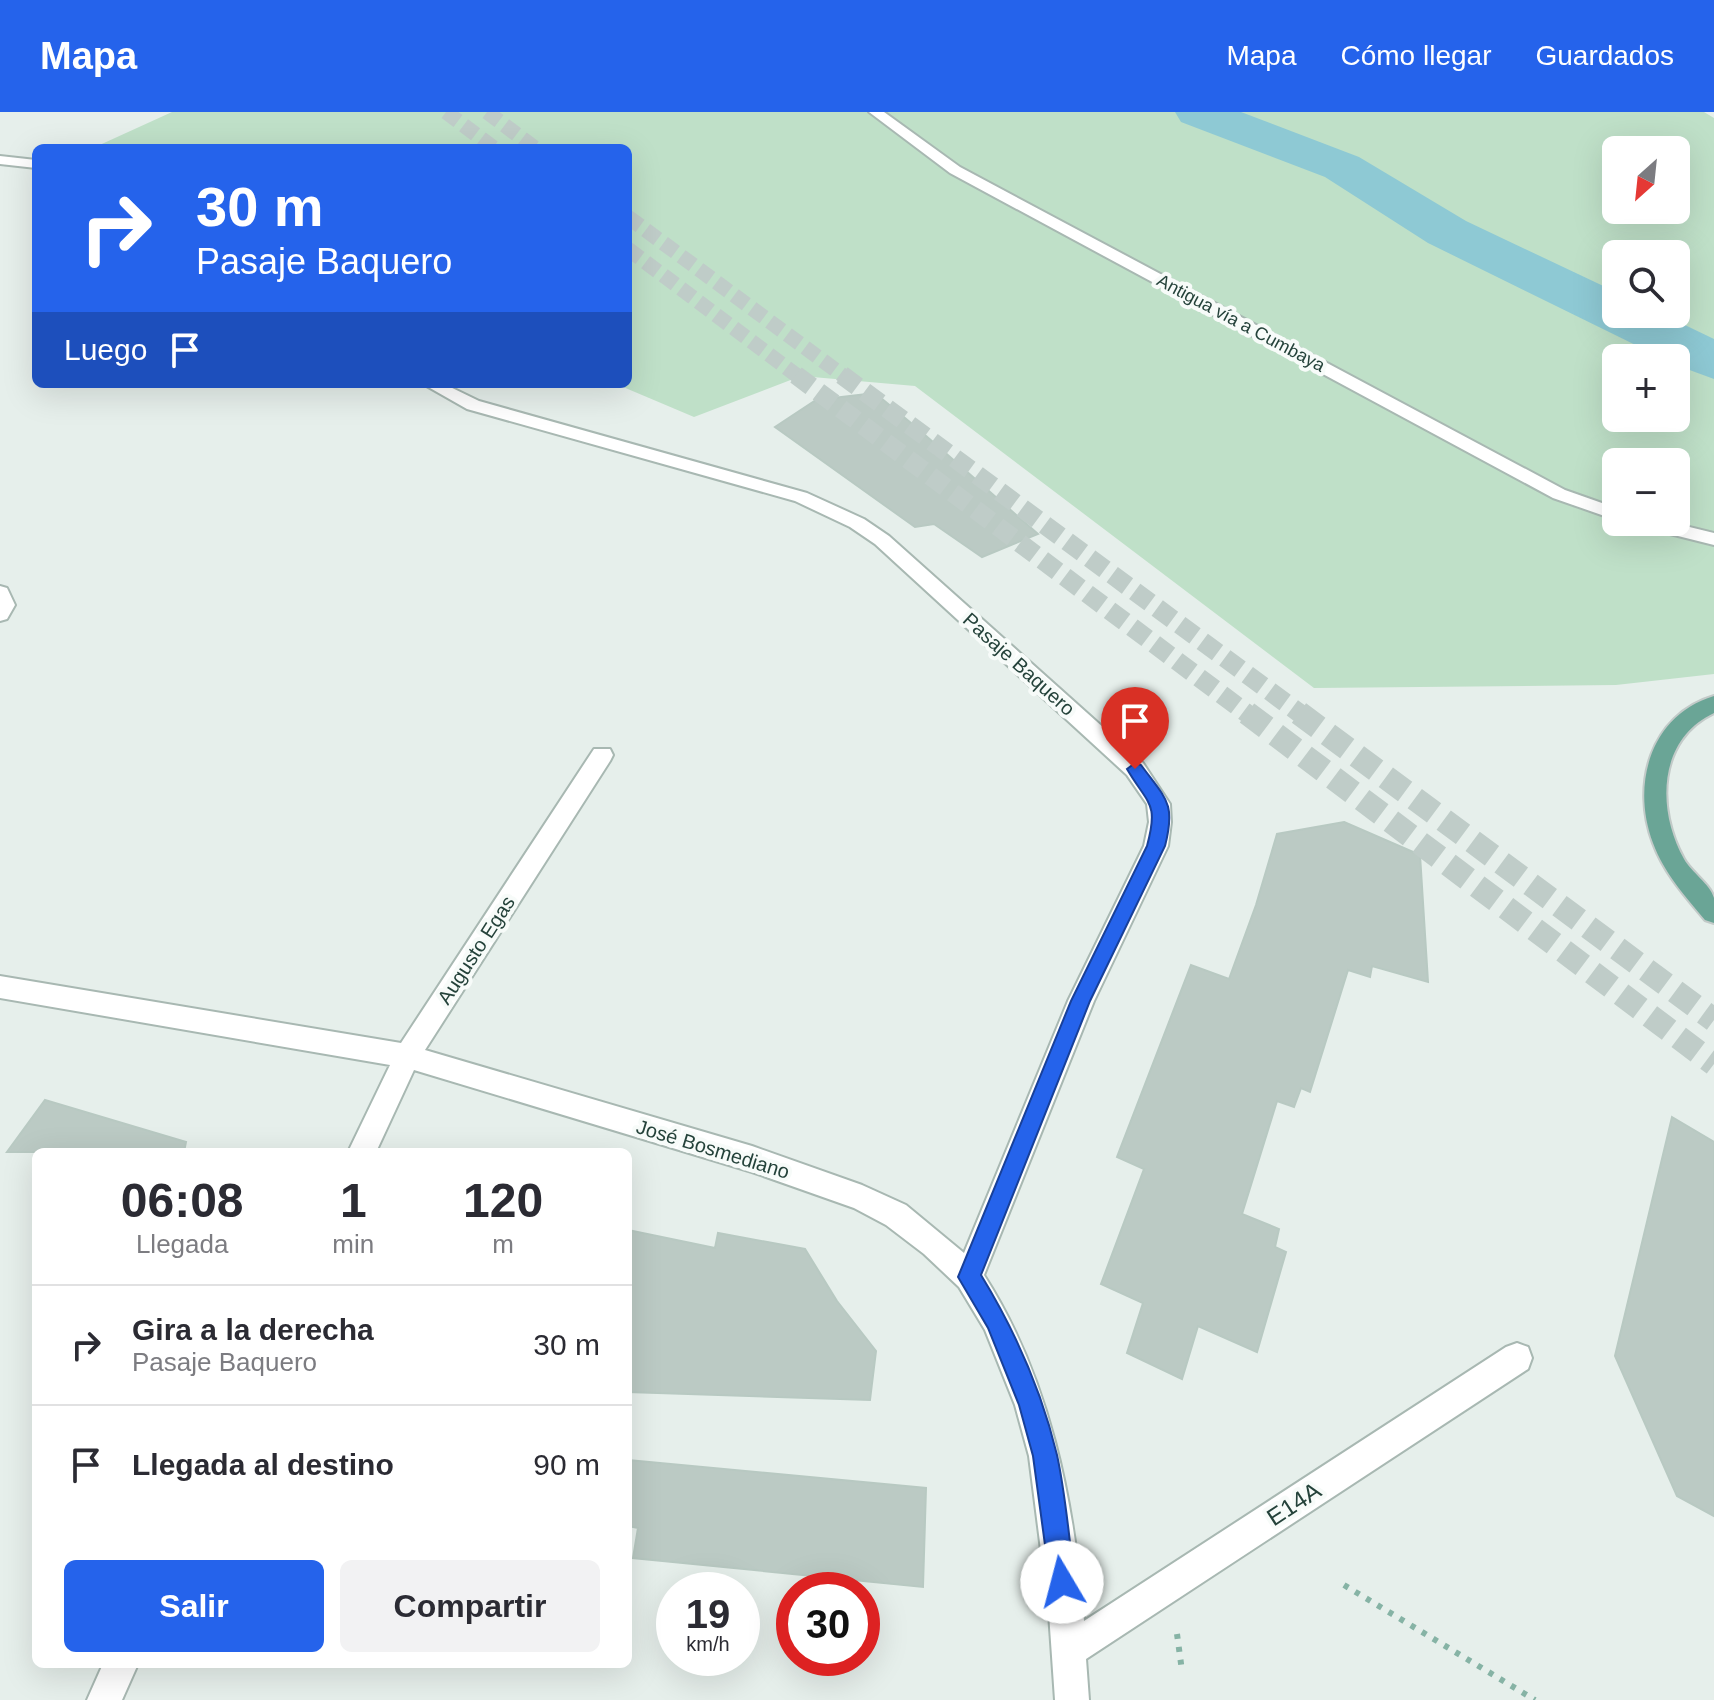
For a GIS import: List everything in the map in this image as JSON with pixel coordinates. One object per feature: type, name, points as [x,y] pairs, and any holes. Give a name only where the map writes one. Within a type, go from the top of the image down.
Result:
[{"type":"main road","points":[[1714,704],[1702,707],[1672,729],[1656,766],[1656,814],[1674,865],[1714,913]]},
{"type":"street","name":"Antigua vía a Cumbaya","points":[[876,112],[955,170],[1559,494],[1602,509]]},
{"type":"street","points":[[0,160],[32,164]]},
{"type":"street","name":"Pasaje Baquero","points":[[436,388],[473,405],[801,497],[857,523],[882,540],[1135,769],[1151,789],[1161,806],[1162,823],[1156,846],[1081,1001],[969,1277]]},
{"type":"street","points":[[1690,533],[1714,539]]},
{"type":"street","points":[[0,593],[5,605],[0,614]]},
{"type":"street","name":"Augusto Egas","points":[[364,1148],[407,1056],[602,755]]},
{"type":"street","name":"José Bosmediano","points":[[0,987],[407,1056],[752,1159],[862,1198],[896,1215],[934,1244],[969,1277],[996,1320],[1030,1405],[1045,1456],[1070,1650],[1072,1700]]},
{"type":"street","name":"E14A","points":[[1070,1650],[1517,1358]]},
{"type":"street","points":[[104,1700],[119,1668]]},
{"type":"path","points":[[1344,1585],[1535,1700]]},
{"type":"path","points":[[1177,1634],[1182,1671]]},
{"type":"green space","points":[[172,112],[1704,112],[1714,118],[1714,674],[1616,685],[1314,688],[915,386],[801,376],[694,417],[625,388],[632,388],[632,144],[102,144]]},
{"type":"building","points":[[875,393],[1038,534],[982,557],[934,524],[915,527],[775,427],[816,400]]},
{"type":"building","points":[[1344,822],[1420,855],[1428,982],[1372,966],[1370,977],[1348,970],[1310,1092],[1301,1088],[1294,1107],[1277,1101],[1242,1214],[1279,1229],[1275,1247],[1286,1252],[1257,1352],[1198,1326],[1182,1379],[1127,1353],[1143,1303],[1101,1284],[1144,1169],[1117,1157],[1191,965],[1229,979],[1277,834]]},
{"type":"building","points":[[45,1100],[186,1142],[185,1148],[32,1148],[32,1152],[7,1152]]},
{"type":"building","points":[[1672,1117],[1714,1142],[1714,1516],[1677,1496],[1615,1356]]},
{"type":"building","points":[[632,1231],[715,1248],[718,1233],[805,1249],[837,1301],[876,1351],[870,1400],[632,1392]]},
{"type":"building","points":[[632,1460],[926,1488],[923,1587],[880,1583],[880,1572],[776,1572],[633,1558],[638,1528],[632,1527]]},
{"type":"waterway","points":[[1198,112],[1342,167],[1447,232],[1602,307]]},
{"type":"waterway","points":[[1646,328],[1714,361]]},
{"type":"tunnel","points":[[446,112],[489,144]]},
{"type":"tunnel","points":[[487,112],[530,144]]},
{"type":"tunnel","points":[[632,220],[845,377]]},
{"type":"tunnel","points":[[632,252],[799,377]]},
{"type":"tunnel","points":[[796,375],[1249,715]]},
{"type":"tunnel","points":[[842,375],[1302,715]]},
{"type":"tunnel","points":[[1247,713],[1714,1064]]},
{"type":"tunnel","points":[[1299,713],[1714,1020]]},
{"type":"route","points":[[1062,1582],[1045,1456],[1030,1405],[996,1320],[969,1277],[1081,1001],[1156,846],[1162,823],[1161,806],[1135,769]]}]
